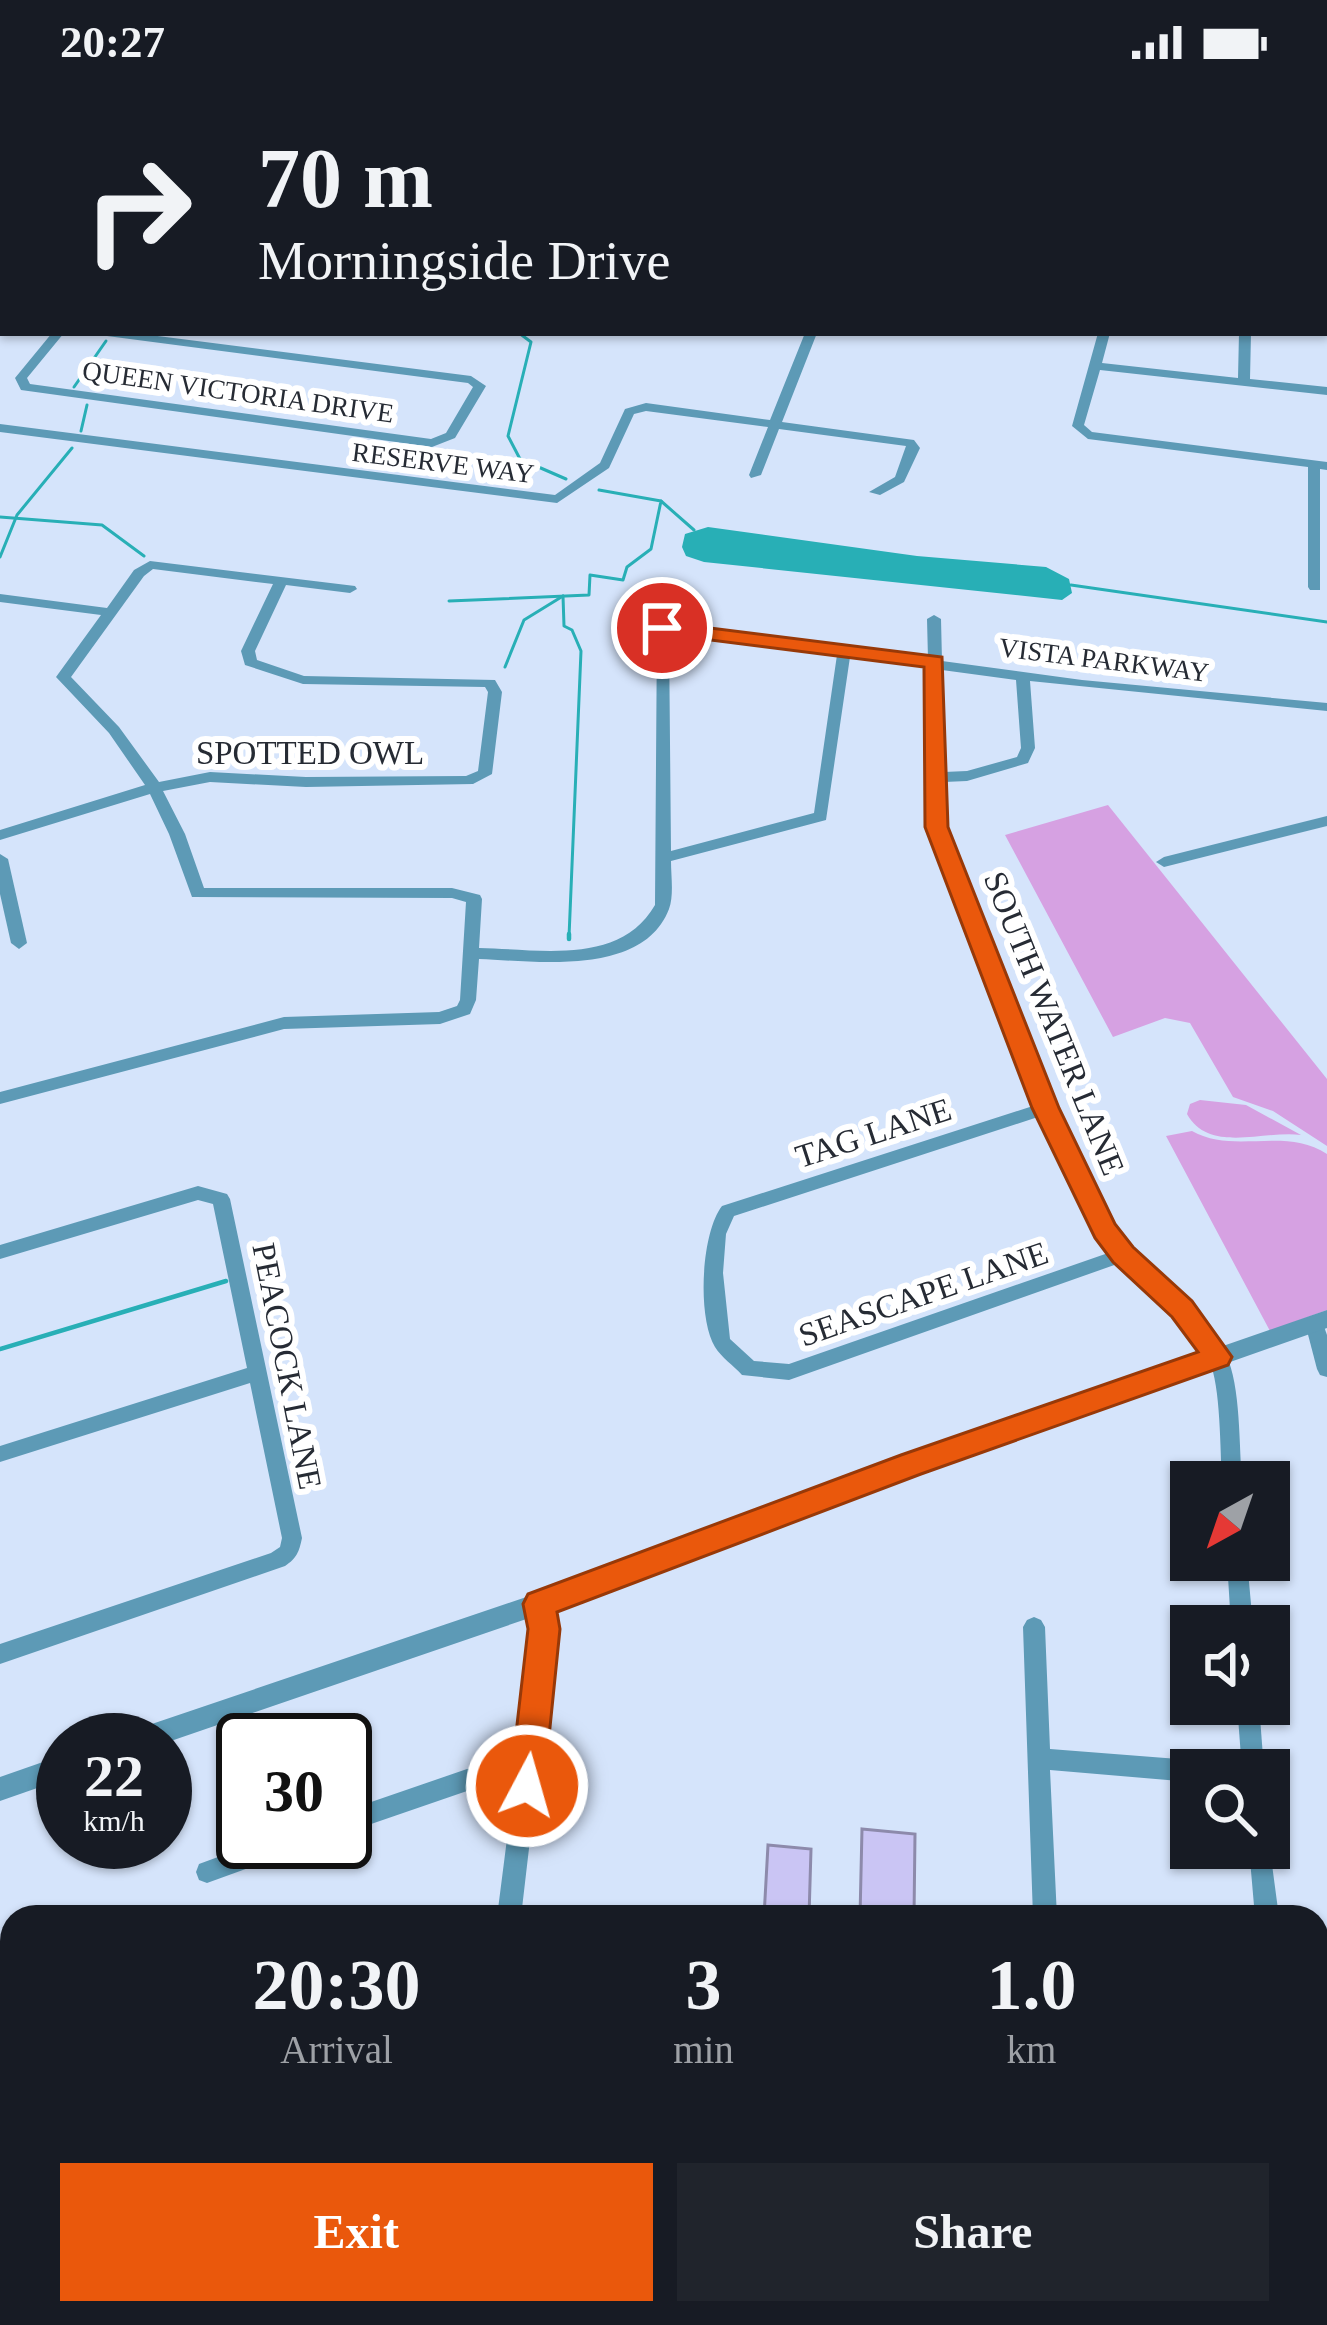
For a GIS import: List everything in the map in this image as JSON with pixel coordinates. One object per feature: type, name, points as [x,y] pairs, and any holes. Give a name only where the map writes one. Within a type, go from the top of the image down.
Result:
[{"type":"street","name":"QUEEN VICTORIA DRIVE","points":[[56,336],[21,378],[25,387],[432,442],[451,436],[478,382],[130,336]]},
{"type":"street","points":[[755,475],[810,336]]},
{"type":"street","points":[[1103,336],[1078,426],[1084,433],[1320,465],[1315,587]]},
{"type":"street","points":[[1244,382],[1245,336]]},
{"type":"street","points":[[1096,366],[1327,391]]},
{"type":"street","name":"RESERVE WAY","points":[[0,428],[541,500],[568,493],[605,465],[636,407],[910,443],[914,448],[900,478],[875,492]]},
{"type":"street","points":[[1292,539],[1314,542]]},
{"type":"street","points":[[0,1098],[284,1023],[460,1013],[468,1000],[476,907],[470,896],[198,893],[154,787],[114,730],[63,677],[149,565],[350,589]]},
{"type":"street","name":"SPOTTED OWL","points":[[0,835],[154,787],[214,777],[325,782],[468,781],[483,776],[488,768],[495,692],[490,682],[314,681],[256,666],[247,655],[282,580]]},
{"type":"street","points":[[0,598],[109,612]]},
{"type":"street","name":"SOUTH WATER LANE","points":[[934,619],[937,827],[1046,1108],[1098,1219],[1123,1255],[1182,1309],[1218,1357],[1230,1461]]},
{"type":"street","name":"VISTA PARKWAY","points":[[663,858],[662,628],[1023,677],[1327,707]]},
{"type":"street","points":[[472,953],[583,954],[640,939],[656,926],[663,904],[663,858],[821,815],[844,652]]},
{"type":"street","points":[[935,777],[967,776],[1023,760],[1028,748],[1023,677]]},
{"type":"street","points":[[1164,862],[1327,820]]},
{"type":"street","points":[[0,859],[14,902],[19,943]]},
{"type":"street","name":"TAG LANE","points":[[742,1365],[725,1349],[717,1328],[714,1237],[720,1217],[739,1206],[1046,1108]]},
{"type":"street","name":"PEACOCK LANE","points":[[0,1252],[197,1193],[216,1195],[226,1210],[291,1531],[289,1552],[267,1564],[0,1654]]},
{"type":"street","name":"SEASCAPE LANE","points":[[742,1365],[763,1373],[790,1372],[1123,1255]]},
{"type":"street","points":[[192,1722],[539,1604],[911,1464],[1320,1321],[1327,1369]]},
{"type":"street","points":[[0,1454],[258,1372]]},
{"type":"street","points":[[511,1905],[544,1629],[539,1604]]},
{"type":"street","points":[[1034,1627],[1045,1905]]},
{"type":"street","points":[[1039,1759],[1170,1769]]},
{"type":"street","points":[[372,1813],[467,1780],[529,1771]]},
{"type":"street","points":[[0,1789],[36,1776]]},
{"type":"street","points":[[207,1872],[216,1869]]},
{"type":"street","points":[[1262,1869],[1267,1905]]},
{"type":"shaded area","points":[[708,527],[917,556],[1046,567],[1069,579],[1072,593],[1062,600],[704,562],[686,556],[685,534]]},
{"type":"shaded area","points":[[1108,805],[1327,1079],[1327,1146],[1273,1111],[1233,1097],[1190,1023],[1165,1018],[1113,1037],[1005,835]]},
{"type":"shaded area","points":[[1200,1100],[1246,1105],[1301,1135],[1238,1138],[1209,1133],[1187,1114],[1190,1104]]},
{"type":"shaded area","points":[[1192,1131],[1225,1141],[1294,1142],[1327,1154],[1327,1310],[1270,1331],[1166,1136]]},
{"type":"building","points":[[862,1829],[915,1834],[914,1905],[860,1905]]},
{"type":"building","points":[[768,1845],[811,1849],[809,1905],[765,1905]]},
{"type":"waterway","points":[[523,336],[531,342],[508,436],[520,459],[566,479]]},
{"type":"waterway","points":[[74,387],[106,341]]},
{"type":"waterway","points":[[81,431],[87,405]]},
{"type":"waterway","points":[[16,518],[72,448]]},
{"type":"waterway","points":[[599,490],[661,501]]},
{"type":"waterway","points":[[563,596],[589,595],[590,575],[623,580],[627,567],[651,549],[661,501]]},
{"type":"waterway","points":[[661,501],[694,530]]},
{"type":"waterway","points":[[0,517],[16,518]]},
{"type":"waterway","points":[[0,557],[16,518]]},
{"type":"waterway","points":[[16,518],[102,525],[144,556]]},
{"type":"waterway","points":[[1071,585],[1327,622]]},
{"type":"waterway","points":[[449,601],[563,596]]},
{"type":"waterway","points":[[505,667],[524,620],[563,596]]},
{"type":"waterway","points":[[563,596],[564,626],[572,630],[581,651],[569,937]]},
{"type":"waterway","points":[[0,1349],[226,1281]]},
{"type":"route","points":[[527,1786],[544,1629],[539,1604],[911,1464],[1218,1357],[1182,1309],[1123,1255],[1105,1230],[1046,1108],[937,827],[934,662],[662,628]]}]
